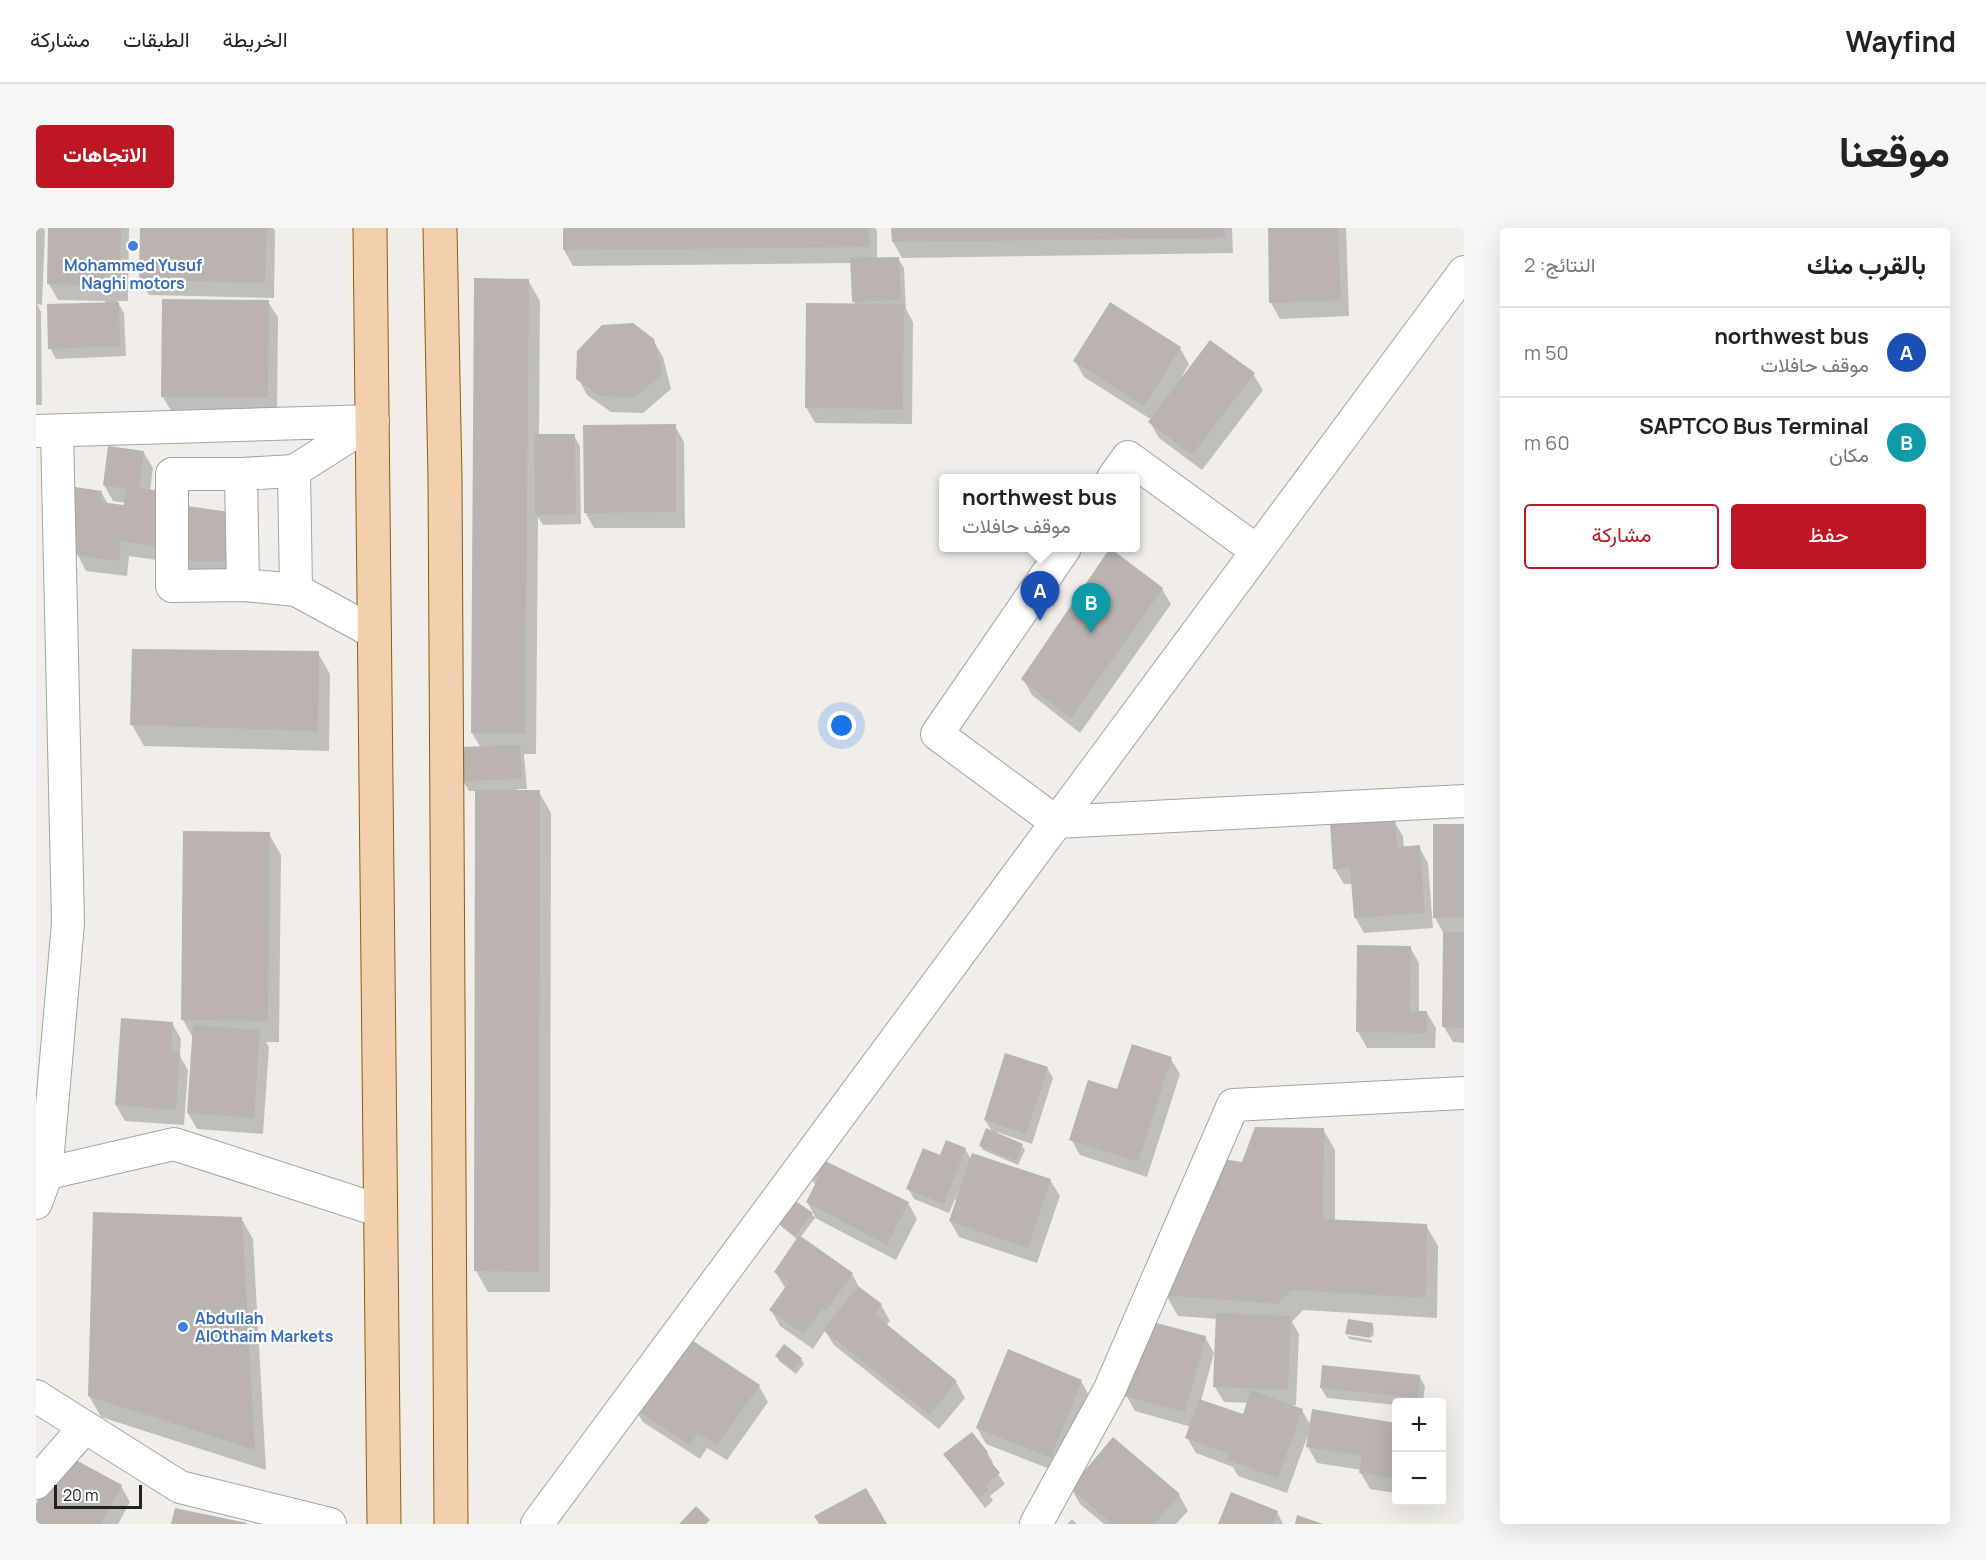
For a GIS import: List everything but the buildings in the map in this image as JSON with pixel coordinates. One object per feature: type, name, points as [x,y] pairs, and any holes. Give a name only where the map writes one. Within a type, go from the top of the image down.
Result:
[{"type":"main road","points":[[441,230],[446,479],[451,1524]]},
{"type":"main road","points":[[369,231],[384,1524]]},
{"type":"street","points":[[537,1524],[1464,272]]},
{"type":"street","points":[[373,421],[46,431],[50,721],[68,923],[39,1185],[174,1144],[381,1211]]},
{"type":"street","points":[[373,421],[294,471],[171,474],[172,586],[243,585],[297,590],[375,633]]},
{"type":"street","points":[[1116,474],[1128,457],[1257,550]]},
{"type":"street","points":[[294,471],[297,590]]},
{"type":"street","points":[[241,474],[243,585]]},
{"type":"street","points":[[1062,552],[937,734],[1056,822],[1464,801]]},
{"type":"street","points":[[1036,1524],[1109,1391],[1233,1105],[1464,1093]]},
{"type":"street","points":[[36,1396],[180,1487],[330,1524]]},
{"type":"street","points":[[36,1483],[85,1427]]},
{"type":"place","name":"Mohammed Yusuf Naghi motors","points":[[133,246]]},
{"type":"place","name":"northwest bus","points":[[1040,621]]},
{"type":"place","name":"SAPTCO Bus Terminal","points":[[1091,633]]},
{"type":"place","name":"Abdullah AlOthaim Markets","points":[[183,1327]]}]
